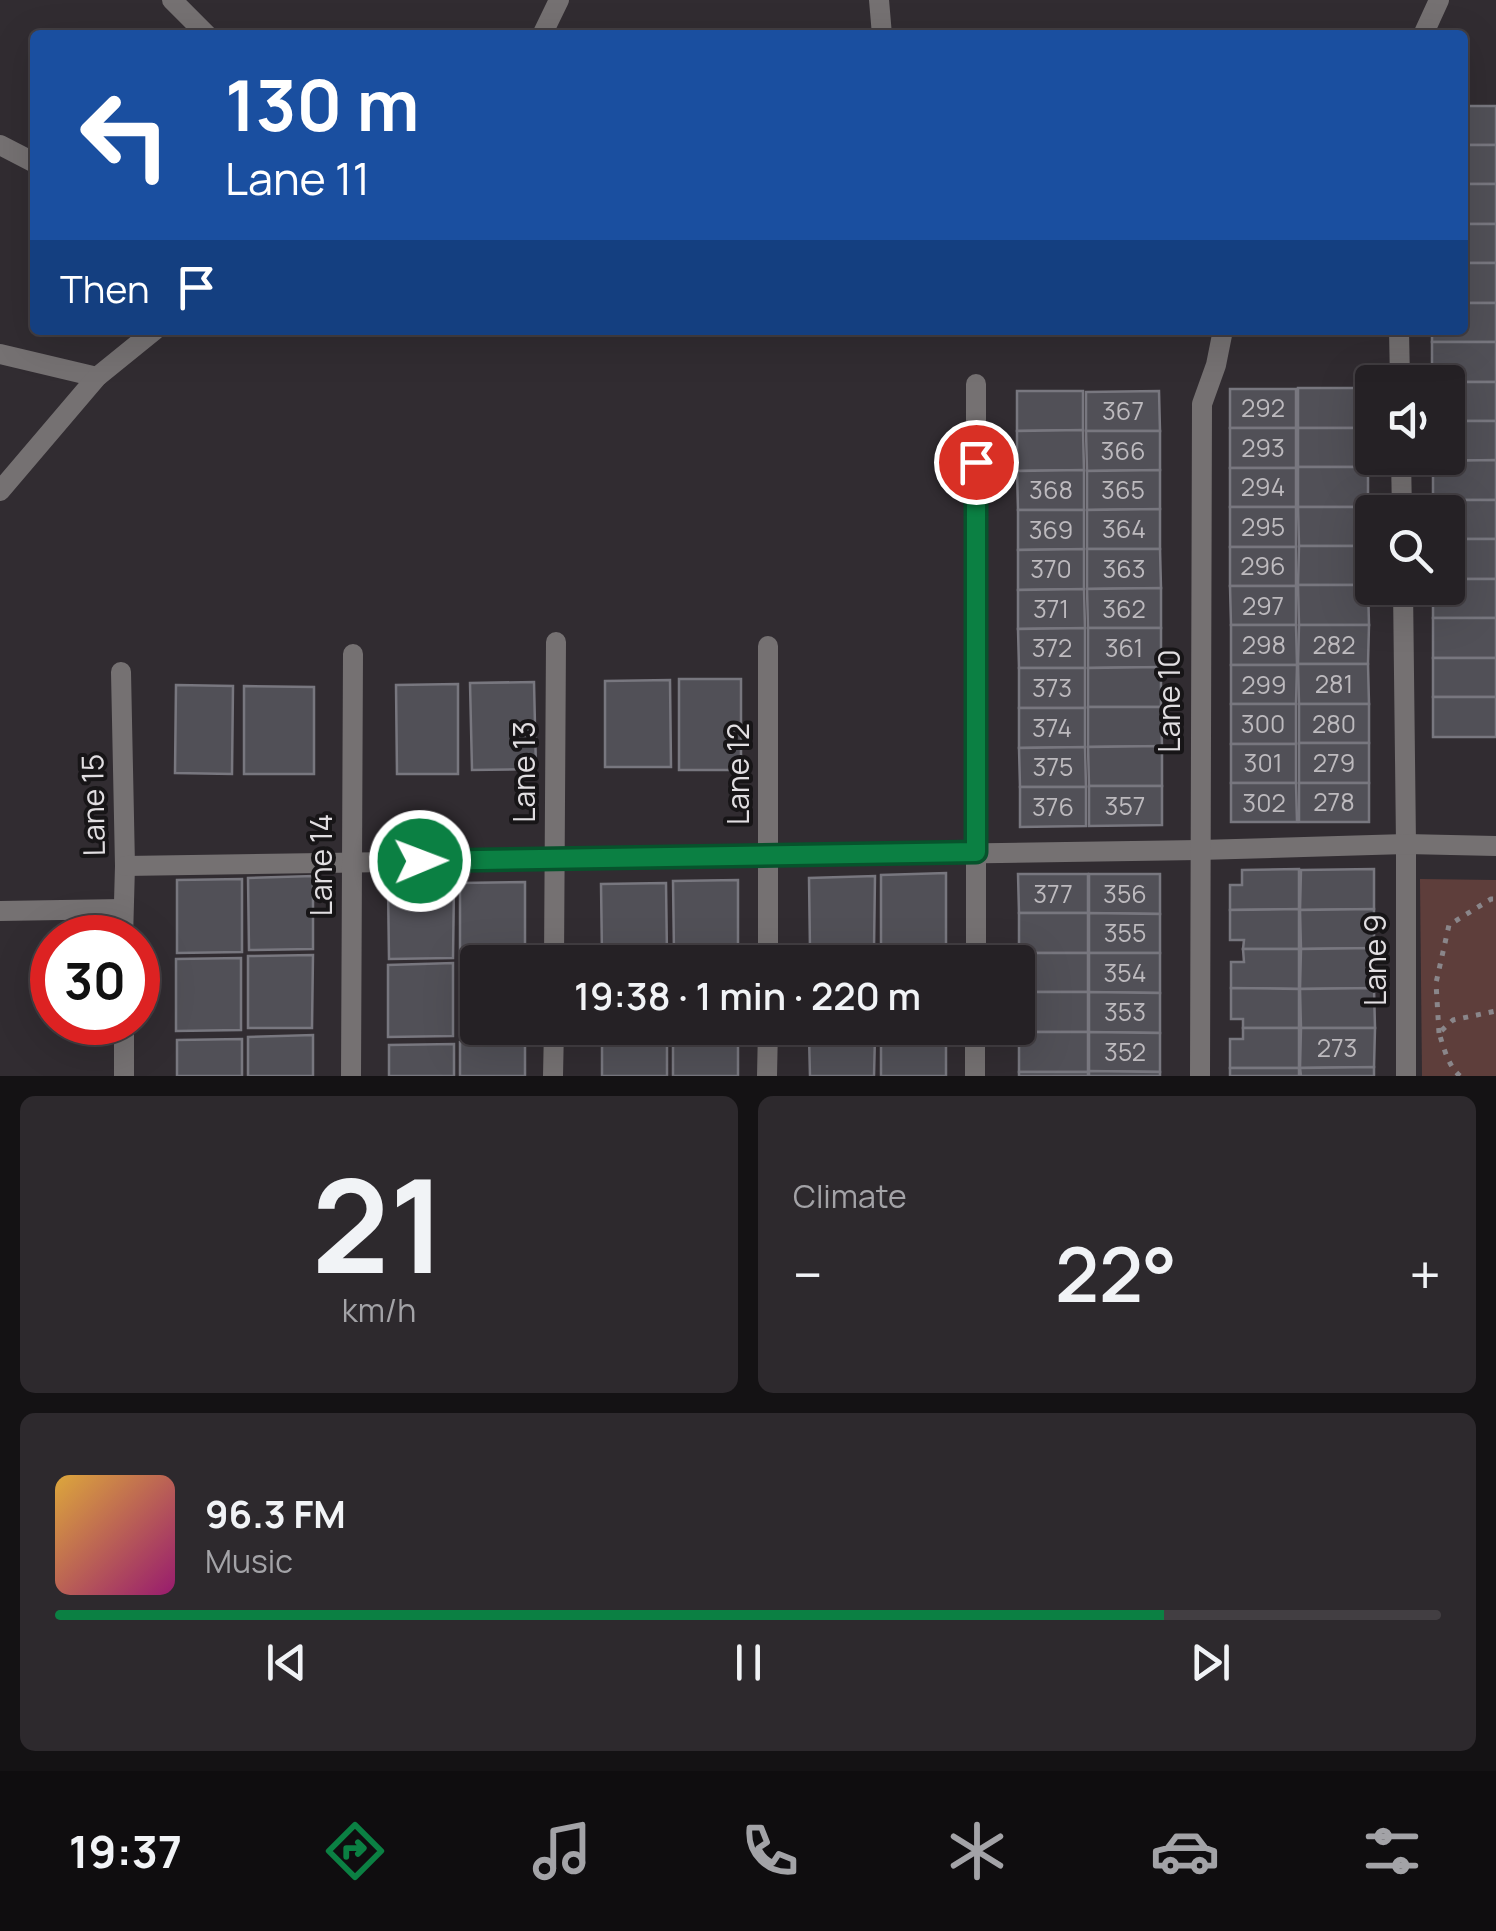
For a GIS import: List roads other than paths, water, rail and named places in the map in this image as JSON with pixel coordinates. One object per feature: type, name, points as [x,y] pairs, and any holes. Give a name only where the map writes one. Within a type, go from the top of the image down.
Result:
[{"type":"street","points":[[172,0],[203,30]]},
{"type":"street","points":[[544,30],[559,0]]},
{"type":"street","points":[[878,0],[881,30]]},
{"type":"street","points":[[1425,30],[1439,0]]},
{"type":"street","points":[[0,145],[30,160]]},
{"type":"street","points":[[0,491],[97,377],[149,335]]},
{"type":"street","name":"Lane 10","points":[[1200,1076],[1202,404],[1222,335]]},
{"type":"street","points":[[1399,335],[1400,365]]},
{"type":"street","points":[[0,354],[97,377]]},
{"type":"street","points":[[976,384],[976,945]]},
{"type":"street","name":"Lane 9","points":[[1402,605],[1406,1076]]},
{"type":"street","name":"Lane 13","points":[[554,945],[556,642]]},
{"type":"street","name":"Lane 12","points":[[768,646],[768,945]]},
{"type":"street","name":"Lane 14","points":[[351,1076],[352,654]]},
{"type":"street","name":"Lane 15","points":[[121,672],[123,915]]},
{"type":"street","points":[[125,866],[1406,844],[1496,846]]},
{"type":"street","points":[[0,911],[123,910]]},
{"type":"street","points":[[124,1045],[124,1076]]},
{"type":"street","points":[[553,1076],[554,1045]]},
{"type":"street","points":[[767,1076],[768,1045]]},
{"type":"street","points":[[976,1045],[976,1076]]}]
